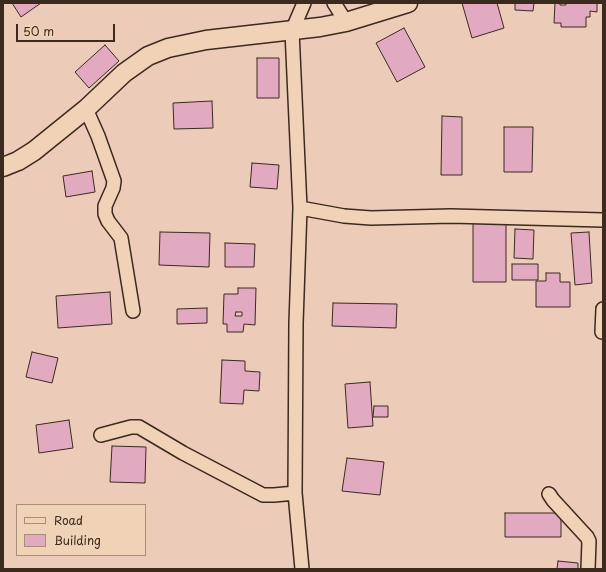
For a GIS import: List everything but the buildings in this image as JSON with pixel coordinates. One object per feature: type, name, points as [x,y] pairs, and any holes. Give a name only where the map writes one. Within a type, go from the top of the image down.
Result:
[{"type":"street","points":[[302,569],[295,493],[296,323],[300,208],[292,31],[304,3]]},
{"type":"street","points":[[334,3],[346,22]]},
{"type":"street","points":[[3,167],[18,161],[34,151],[86,109],[124,73],[148,56],[168,48],[206,40],[292,31],[346,22],[408,3]]},
{"type":"street","points":[[86,109],[98,136],[114,181],[114,188],[105,206],[105,214],[108,221],[121,238],[133,311]]},
{"type":"street","points":[[300,208],[344,216],[371,218],[451,216],[603,220]]},
{"type":"street","points":[[602,332],[603,309]]},
{"type":"street","points":[[100,435],[131,427],[139,427],[183,453],[263,495],[295,493]]},
{"type":"street","points":[[549,494],[587,537],[589,541],[588,569]]}]
